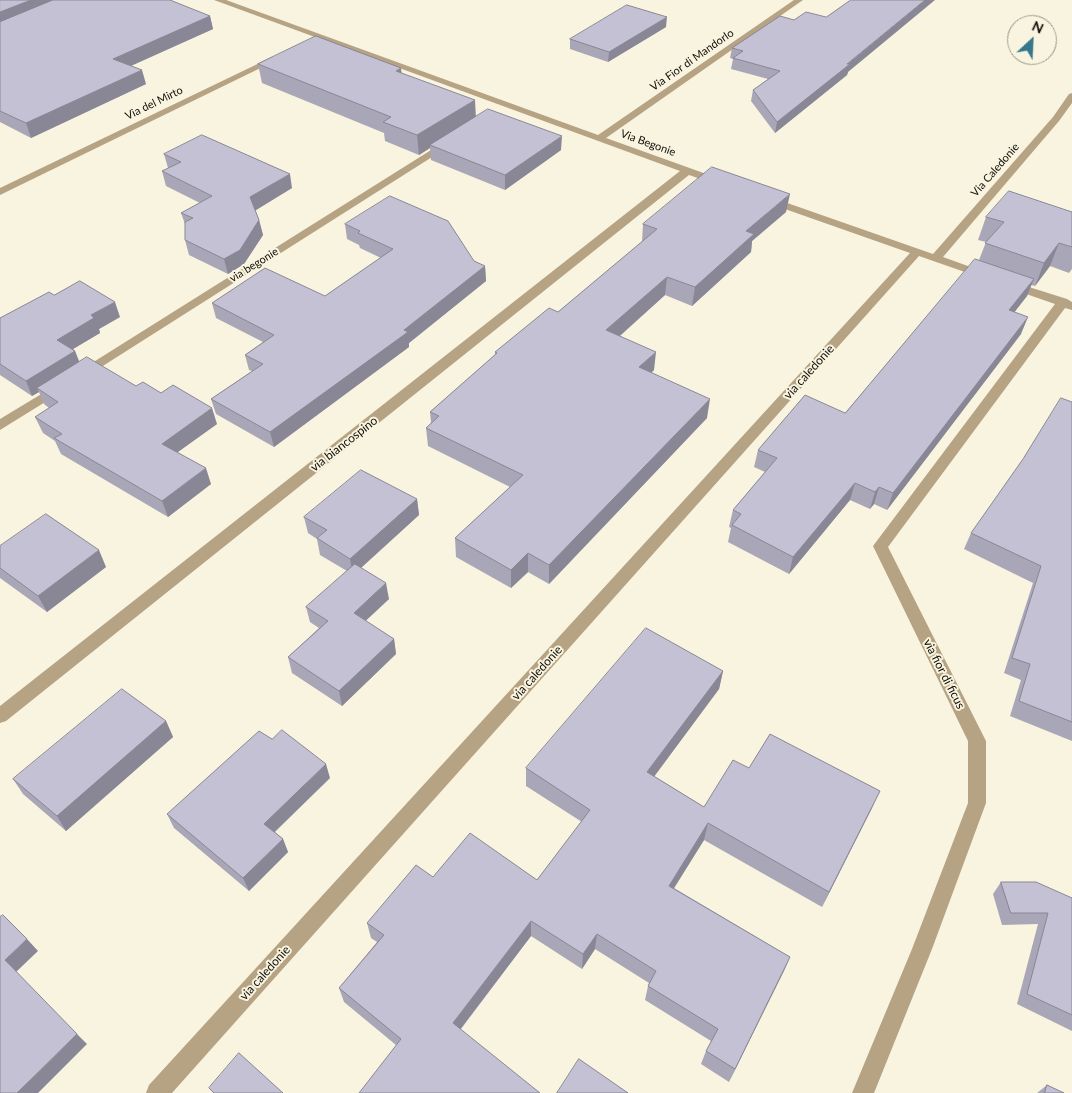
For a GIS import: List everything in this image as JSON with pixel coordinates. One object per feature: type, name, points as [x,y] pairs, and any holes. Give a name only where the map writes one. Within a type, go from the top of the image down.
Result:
[{"type":"street","name":"Via Begonie","points":[[218,0],[733,187]]},
{"type":"street","name":"Via Fior di Mandorlo","points":[[598,138],[799,0]]},
{"type":"street","points":[[307,43],[319,37]]},
{"type":"street","name":"Via del Mirto","points":[[0,192],[281,56]]},
{"type":"street","name":"Via Caledonie","points":[[935,259],[1056,119],[1072,96]]},
{"type":"street","points":[[491,116],[508,105]]},
{"type":"street","name":"via begonie","points":[[0,425],[457,137]]},
{"type":"street","name":"via biancospino","points":[[0,716],[687,171]]},
{"type":"street","points":[[761,197],[1068,304]]},
{"type":"street","name":"via caledonie","points":[[157,1093],[917,252]]},
{"type":"street","name":"via fior di ficus","points":[[863,1093],[922,950],[977,803],[977,741],[880,546],[1068,304]]},
{"type":"building","points":[[0,0],[31,0],[0,12]]},
{"type":"building","points":[[53,0],[170,0],[210,16],[113,59],[142,70],[26,123],[0,111],[0,22]]},
{"type":"building","points":[[851,0],[925,0],[847,64],[850,64],[777,122],[753,90],[780,71],[733,58],[743,51],[732,48],[780,16],[794,20],[806,12],[826,17]]},
{"type":"building","points":[[627,5],[667,17],[609,52],[570,39]]},
{"type":"building","points":[[316,36],[401,68],[396,71],[475,100],[417,135],[383,122],[391,117],[258,64]]},
{"type":"building","points":[[488,109],[562,136],[505,175],[430,145]]},
{"type":"building","points":[[202,135],[290,174],[250,197],[259,220],[240,250],[224,259],[185,240],[185,222],[193,218],[181,213],[212,196],[162,171],[181,162],[164,154]]},
{"type":"building","points":[[712,167],[790,194],[746,231],[754,234],[695,287],[667,277],[606,330],[656,352],[639,367],[710,399],[549,565],[528,553],[511,570],[455,538],[523,475],[426,428],[439,416],[430,412],[497,353],[495,352],[549,308],[558,312],[657,229],[643,224]]},
{"type":"building","points":[[1009,191],[1072,212],[1072,247],[1059,243],[1044,263],[985,243],[1004,222],[986,217]]},
{"type":"building","points":[[390,196],[448,221],[474,261],[485,266],[404,330],[408,332],[270,432],[211,399],[263,364],[245,355],[274,335],[212,303],[265,268],[325,296],[393,249],[358,233],[360,231],[345,224]]},
{"type":"building","points":[[975,259],[1034,279],[1009,310],[1028,317],[893,493],[879,487],[875,492],[855,483],[793,557],[732,525],[741,514],[733,510],[777,458],[758,450],[805,395],[845,413]]},
{"type":"building","points":[[80,281],[115,302],[91,315],[94,318],[57,340],[75,351],[26,381],[0,364],[0,318],[49,292],[54,295]]},
{"type":"building","points":[[87,357],[136,386],[143,382],[161,393],[173,385],[212,408],[162,444],[206,468],[162,501],[54,438],[62,434],[35,417],[58,402],[37,388]]},
{"type":"building","points":[[1061,398],[1072,402],[1072,722],[1019,701],[1030,664],[1012,658],[1041,566],[971,533],[1023,459]]},
{"type":"building","points":[[361,470],[417,499],[350,559],[317,538],[327,530],[304,517]]},
{"type":"building","points":[[46,514],[99,550],[38,596],[0,568],[0,546]]},
{"type":"building","points":[[355,564],[386,583],[354,613],[394,639],[339,691],[288,657],[328,621],[306,607]]},
{"type":"building","points":[[646,628],[723,671],[647,772],[704,807],[733,760],[749,768],[770,734],[880,791],[829,892],[708,823],[669,886],[790,957],[735,1069],[706,1051],[718,1029],[648,986],[656,971],[597,934],[583,954],[531,921],[453,1023],[540,1093],[359,1093],[401,1039],[339,988],[384,935],[367,923],[416,865],[433,877],[470,833],[537,880],[590,810],[526,768]]},
{"type":"building","points":[[122,689],[166,721],[57,816],[13,779]]},
{"type":"building","points":[[282,730],[326,764],[264,824],[283,839],[243,878],[167,814],[259,731],[272,739]]},
{"type":"building","points":[[1001,882],[1036,882],[1072,898],[1072,1015],[1027,994],[1048,913],[1011,913]]},
{"type":"building","points":[[3,915],[27,939],[5,960],[77,1034],[17,1093],[0,1093],[0,917]]},
{"type":"building","points":[[239,1053],[283,1093],[214,1093],[209,1088]]},
{"type":"building","points":[[579,1059],[628,1093],[557,1093]]},
{"type":"building","points":[[1047,1085],[1064,1093],[1045,1093]]}]
